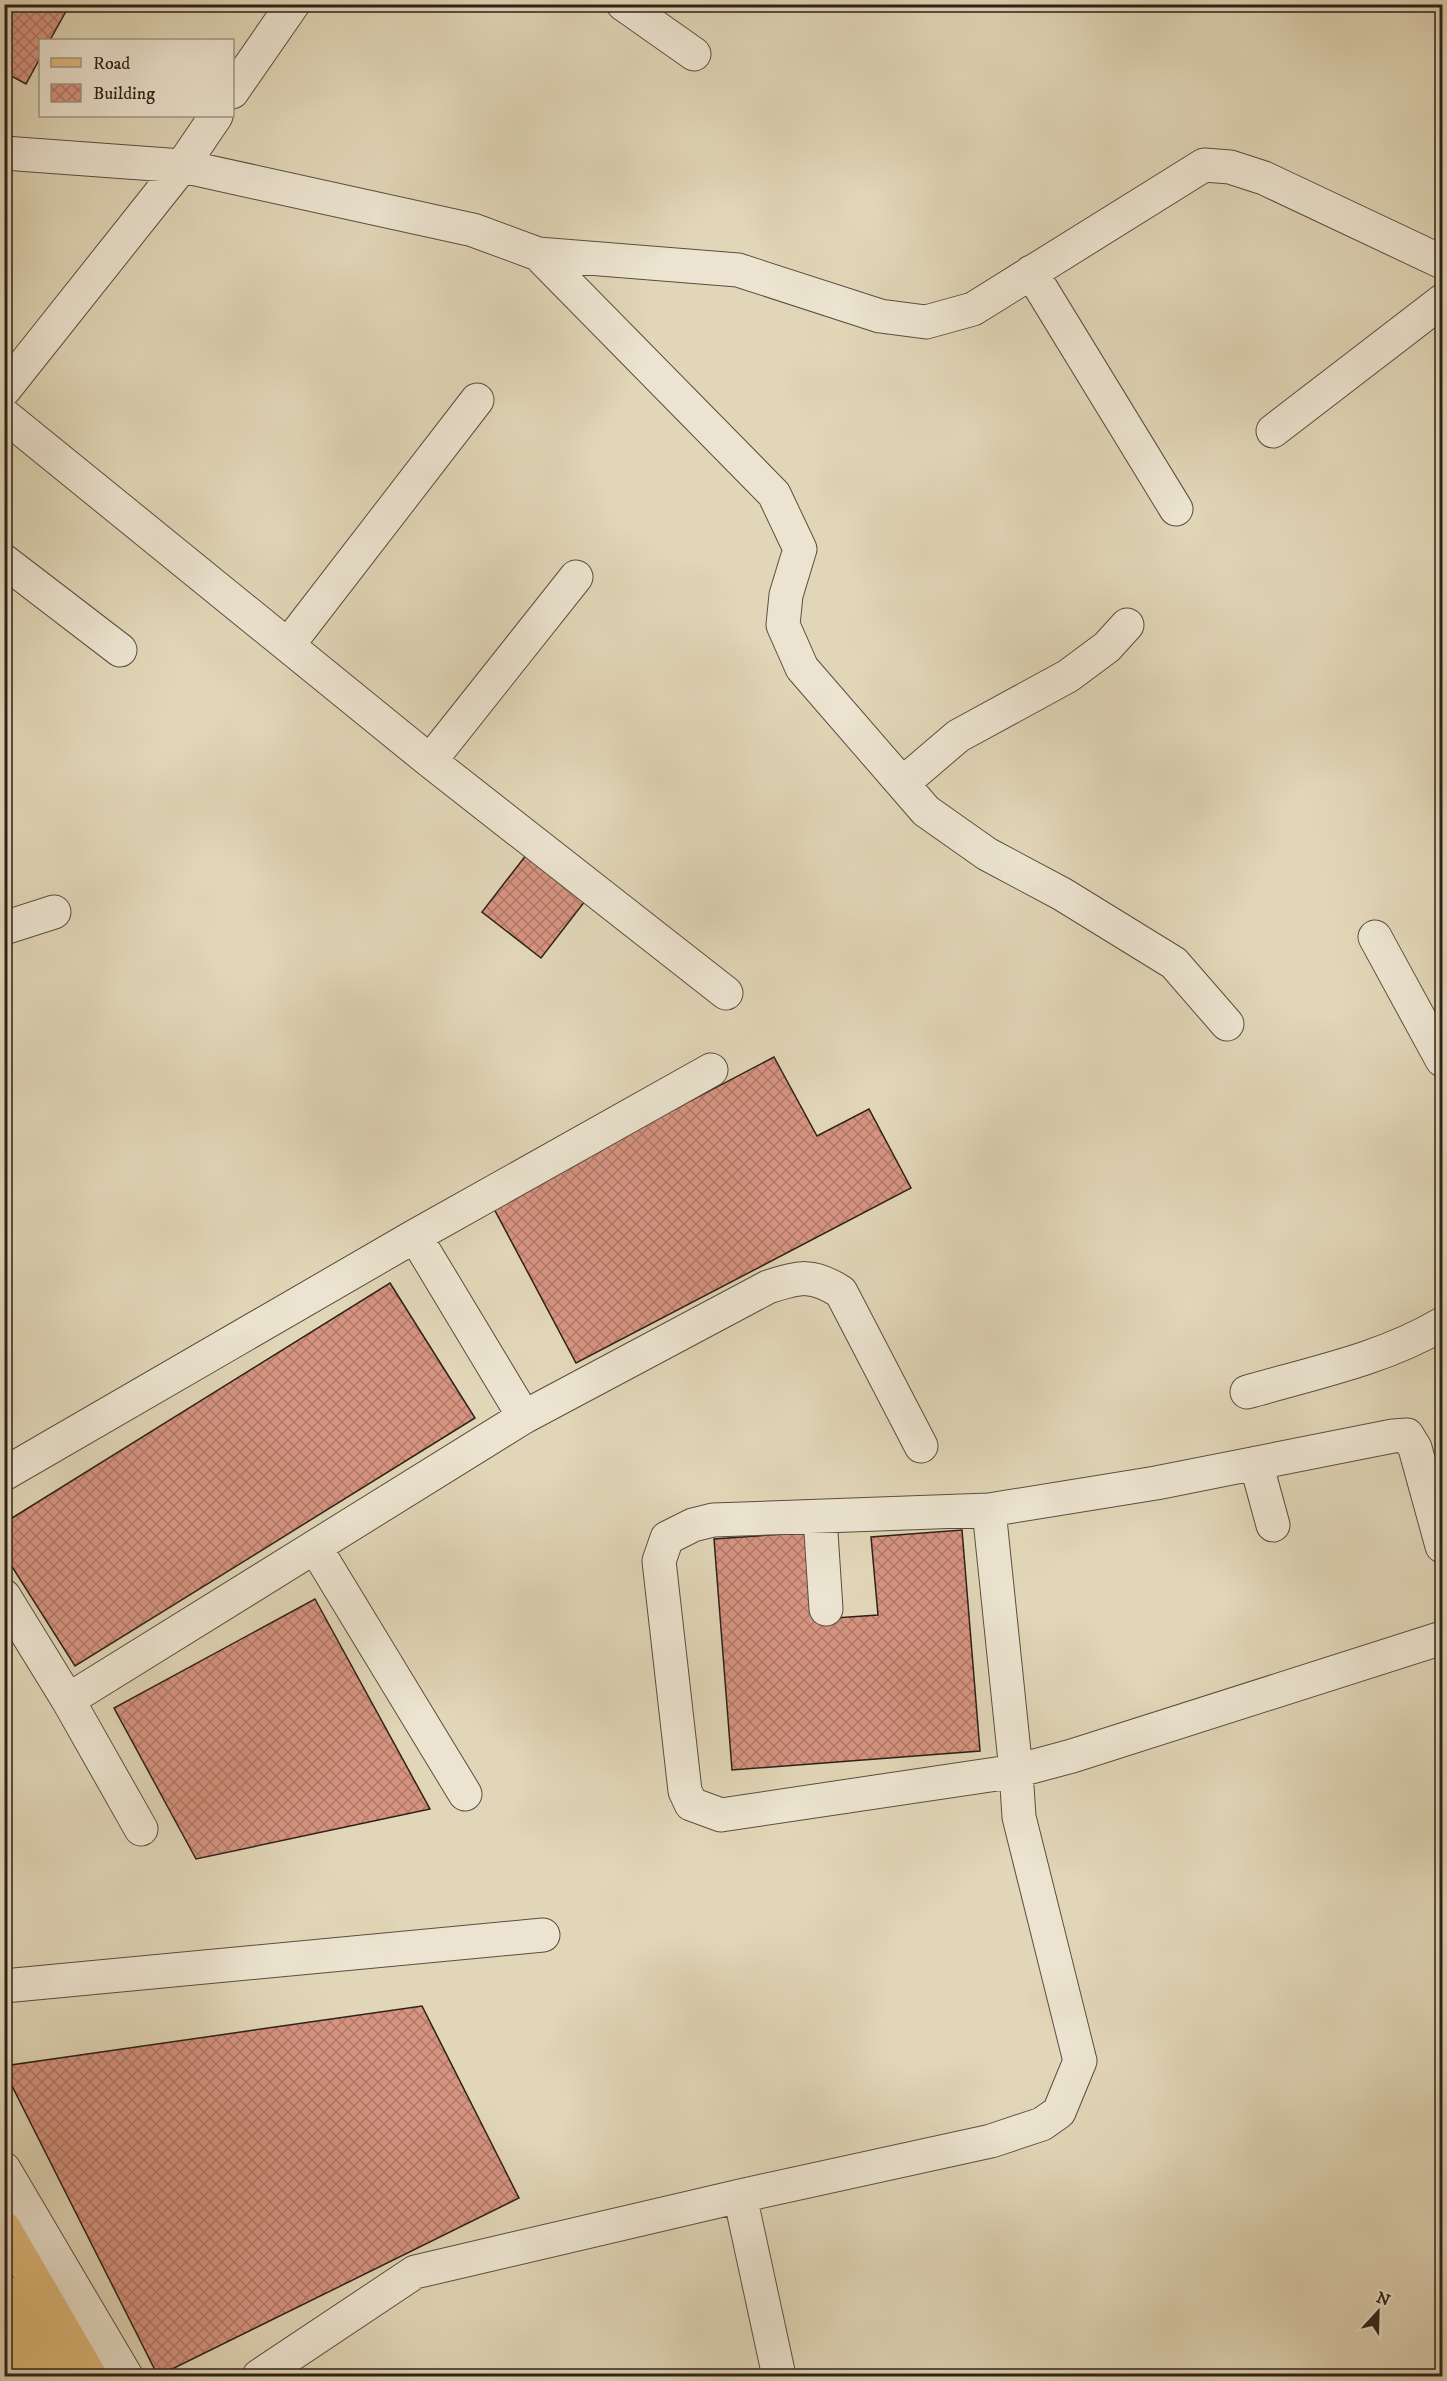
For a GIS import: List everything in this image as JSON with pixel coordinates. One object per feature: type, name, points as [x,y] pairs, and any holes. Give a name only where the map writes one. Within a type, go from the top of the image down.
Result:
[{"type":"main road","points":[[4,2228],[90,2376]]},
{"type":"main road","points":[[4,2291],[56,2376]]},
{"type":"main road","points":[[4,2331],[31,2376]]},
{"type":"street","points":[[234,89],[293,4]]},
{"type":"street","points":[[623,4],[694,54]]},
{"type":"street","points":[[4,390],[182,166],[215,117]]},
{"type":"street","points":[[4,153],[182,166],[473,230],[538,254],[738,270],[880,316],[926,322],[973,309],[1204,165],[1230,166],[1264,178],[1443,262]]},
{"type":"street","points":[[538,254],[774,494],[800,549],[786,595],[783,625],[802,668],[926,811],[987,854],[1062,894],[1174,963],[1227,1024]]},
{"type":"street","points":[[1031,272],[1176,509]]},
{"type":"street","points":[[1273,431],[1443,301]]},
{"type":"street","points":[[288,645],[477,400]]},
{"type":"street","points":[[4,415],[430,761],[726,993]]},
{"type":"street","points":[[4,561],[120,650]]},
{"type":"street","points":[[430,761],[576,577]]},
{"type":"street","points":[[903,783],[958,736],[1068,676],[1107,647],[1127,625]]},
{"type":"street","points":[[4,928],[54,912]]},
{"type":"street","points":[[1375,938],[1443,1060]]},
{"type":"street","points":[[4,1474],[415,1236],[711,1070]]},
{"type":"street","points":[[415,1236],[524,1417]]},
{"type":"street","points":[[68,1700],[524,1417],[768,1287],[801,1277],[824,1281],[841,1292],[921,1446]]},
{"type":"street","points":[[1247,1392],[1353,1362],[1414,1340],[1443,1324]]},
{"type":"street","points":[[1443,1546],[1415,1448],[1407,1435],[1256,1462],[1156,1483],[989,1510],[713,1520],[693,1525],[667,1538],[659,1561],[685,1791],[691,1804],[711,1814],[730,1814],[1016,1771],[1072,1756],[1443,1638]]},
{"type":"street","points":[[1256,1462],[1274,1525]]},
{"type":"street","points":[[259,2376],[415,2272],[740,2196],[991,2141],[1042,2124],[1059,2112],[1080,2061],[1019,1817],[989,1510]]},
{"type":"street","points":[[820,1517],[826,1609]]},
{"type":"street","points":[[315,1547],[465,1794]]},
{"type":"street","points":[[7,1606],[68,1700],[141,1829]]},
{"type":"street","points":[[4,1986],[543,1935]]},
{"type":"street","points":[[4,2169],[126,2376]]},
{"type":"street","points":[[740,2196],[779,2376]]},
{"type":"building","points":[[4,4],[70,4],[51,39],[39,39],[39,60],[26,84],[4,72]]},
{"type":"building","points":[[530,850],[589,896],[541,958],[482,912]]},
{"type":"building","points":[[774,1057],[817,1136],[869,1109],[911,1188],[576,1363],[492,1205]]},
{"type":"building","points":[[390,1283],[475,1418],[75,1666],[4,1554],[4,1523]]},
{"type":"building","points":[[962,1530],[980,1751],[732,1770],[714,1539],[813,1532],[820,1619],[878,1615],[871,1537]]},
{"type":"building","points":[[315,1599],[430,1809],[196,1859],[114,1708]]},
{"type":"building","points":[[422,2006],[519,2198],[158,2376],[4,2066]]}]
